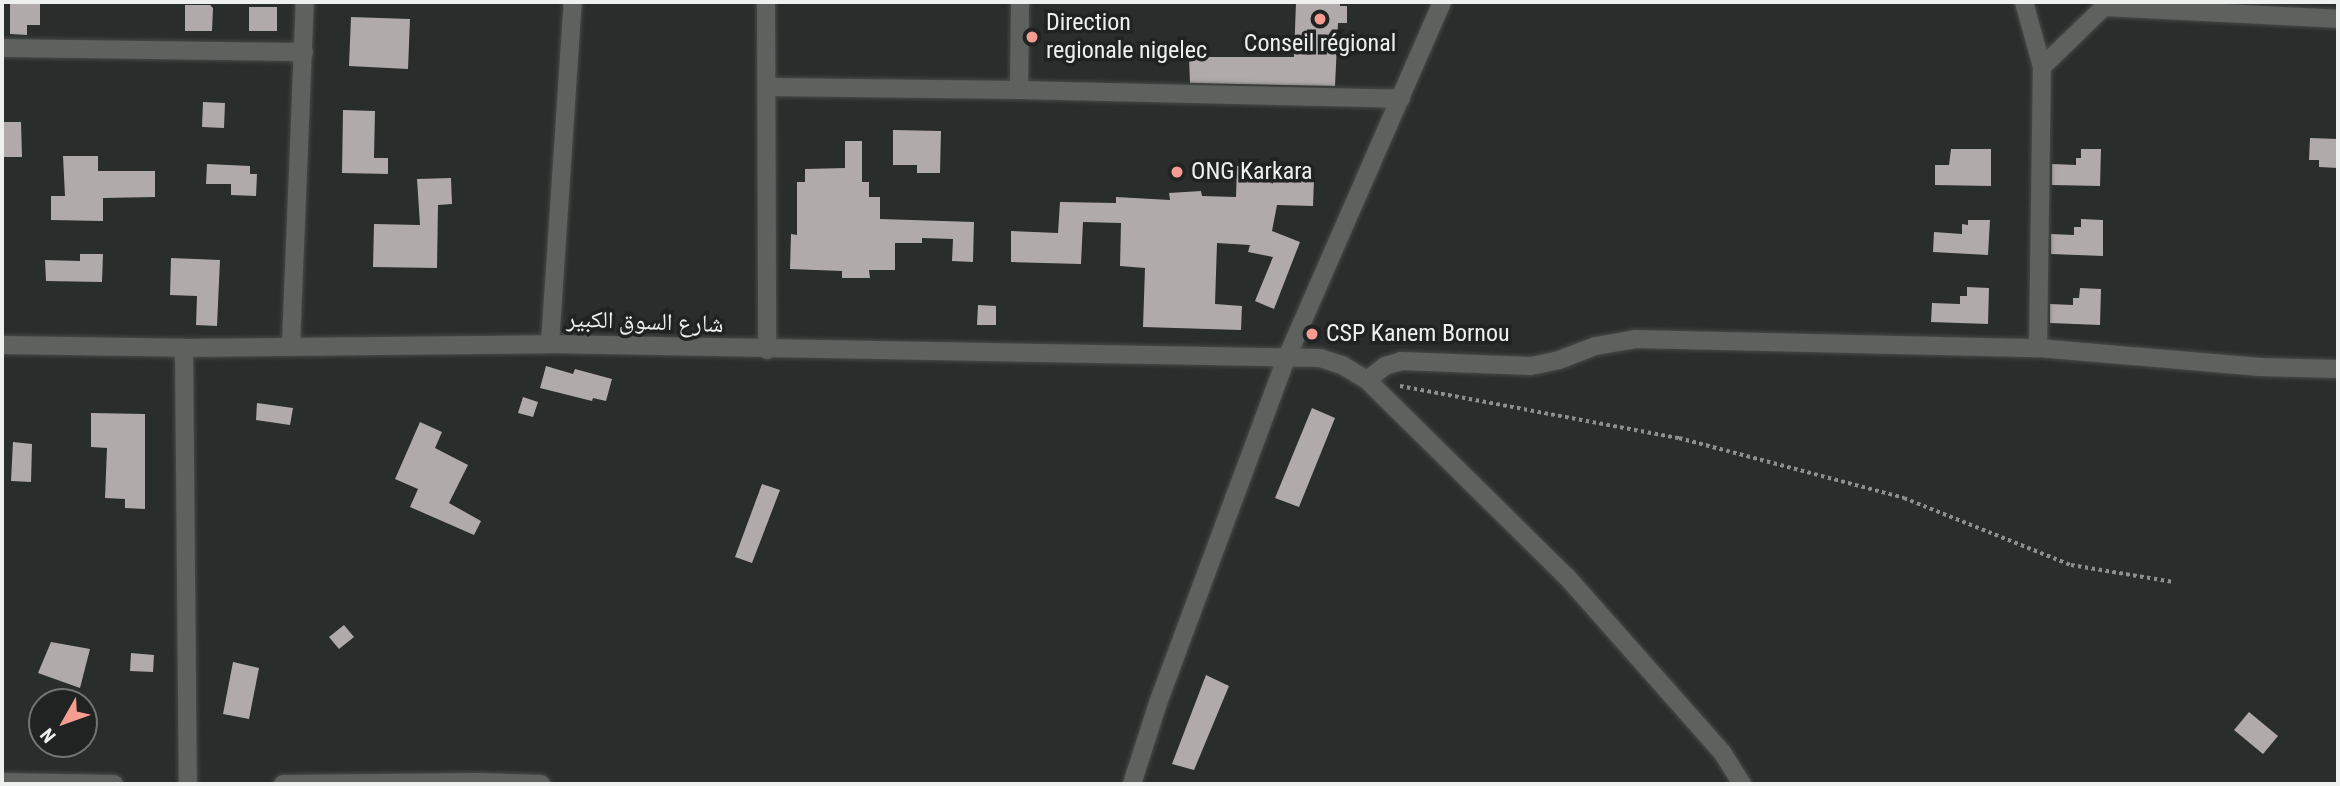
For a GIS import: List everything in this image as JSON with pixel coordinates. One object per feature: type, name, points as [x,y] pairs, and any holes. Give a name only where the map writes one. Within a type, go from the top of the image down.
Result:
[{"type":"street","points":[[291,345],[305,2]]},
{"type":"street","points":[[550,344],[573,2]]},
{"type":"street","points":[[766,2],[766,350]]},
{"type":"street","points":[[1019,90],[1020,2]]},
{"type":"street","points":[[1132,784],[1158,703],[1287,357],[1442,2]]},
{"type":"street","points":[[2024,2],[2042,67],[2038,348]]},
{"type":"street","points":[[2042,67],[2104,5],[2338,19]]},
{"type":"street","points":[[2,48],[304,52]]},
{"type":"street","points":[[767,87],[1401,99]]},
{"type":"street","points":[[1367,380],[1385,366],[1401,361],[1531,366],[1559,360],[1596,346],[1635,339],[2038,348],[2260,367],[2338,369]]},
{"type":"street","name":"شارع السوق الكبير","points":[[2,345],[184,348],[550,344],[1320,359],[1342,365],[1367,380],[1567,577],[1722,752],[1742,784]]},
{"type":"street","points":[[184,348],[188,784]]},
{"type":"street","points":[[2,782],[114,784]]},
{"type":"street","points":[[283,784],[541,784]]},
{"type":"path","points":[[1367,380],[1532,413],[1679,438],[1903,498],[2071,565],[2174,582]]},
{"type":"building","points":[[10,2],[40,2],[40,25],[27,25],[27,35],[10,34]]},
{"type":"building","points":[[1296,2],[1340,2],[1340,6],[1347,6],[1347,23],[1338,23],[1335,86],[1190,83],[1189,57],[1294,57]]},
{"type":"building","points":[[185,5],[210,5],[213,8],[212,31],[185,31]]},
{"type":"building","points":[[249,7],[277,7],[277,31],[249,31]]},
{"type":"building","points":[[351,17],[410,19],[408,69],[349,66]]},
{"type":"building","points":[[203,102],[225,103],[224,128],[202,127]]},
{"type":"building","points":[[343,110],[375,111],[374,158],[388,158],[388,174],[342,173]]},
{"type":"building","points":[[2,122],[21,122],[22,157],[2,157]]},
{"type":"building","points":[[893,130],[941,131],[940,173],[917,173],[917,165],[893,165]]},
{"type":"building","points":[[2310,138],[2338,139],[2338,168],[2319,167],[2319,160],[2309,160]]},
{"type":"building","points":[[845,141],[862,141],[862,182],[869,182],[869,197],[880,197],[880,219],[974,222],[973,262],[952,261],[953,239],[922,238],[922,243],[895,243],[895,270],[869,270],[870,278],[842,278],[842,271],[790,269],[791,234],[797,235],[797,182],[805,182],[805,169],[845,168]]},
{"type":"building","points":[[1951,149],[1991,149],[1991,186],[1935,185],[1935,165],[1949,165]]},
{"type":"building","points":[[2081,149],[2101,149],[2100,186],[2052,185],[2052,164],[2076,165],[2076,158],[2081,158]]},
{"type":"building","points":[[63,156],[98,156],[98,171],[155,171],[155,197],[103,198],[103,221],[51,220],[51,196],[65,196]]},
{"type":"building","points":[[207,164],[250,166],[250,174],[257,174],[256,196],[231,195],[231,184],[206,184]]},
{"type":"building","points":[[1237,166],[1272,167],[1272,177],[1314,179],[1313,206],[1277,205],[1272,231],[1300,242],[1274,309],[1255,301],[1273,257],[1248,252],[1250,245],[1217,243],[1215,304],[1242,306],[1241,330],[1143,327],[1145,268],[1120,266],[1121,223],[1083,222],[1081,264],[1011,262],[1011,231],[1058,233],[1060,202],[1116,203],[1116,197],[1170,200],[1169,193],[1201,191],[1202,196],[1236,197]]},
{"type":"building","points":[[451,178],[452,204],[438,205],[437,268],[373,267],[374,224],[420,225],[417,179]]},
{"type":"building","points":[[2081,219],[2103,220],[2103,256],[2051,254],[2051,234],[2074,235],[2074,227],[2081,227]]},
{"type":"building","points":[[1968,220],[1990,220],[1988,255],[1933,252],[1934,232],[1962,234],[1962,224],[1968,225]]},
{"type":"building","points":[[80,254],[103,254],[102,282],[46,281],[45,260],[80,261]]},
{"type":"building","points":[[171,258],[220,260],[217,326],[196,325],[197,296],[170,295]]},
{"type":"building","points":[[1967,287],[1989,288],[1988,324],[1931,322],[1932,303],[1960,304],[1960,296],[1967,296]]},
{"type":"building","points":[[2080,288],[2101,289],[2100,325],[2050,323],[2050,304],[2073,305],[2073,298],[2079,298]]},
{"type":"building","points":[[978,305],[996,306],[996,325],[977,325]]},
{"type":"building","points":[[546,366],[573,374],[575,369],[612,379],[606,401],[593,398],[592,401],[540,388]]},
{"type":"building","points":[[523,397],[538,402],[533,417],[518,413]]},
{"type":"building","points":[[257,403],[293,408],[290,425],[256,420]]},
{"type":"building","points":[[1312,408],[1335,418],[1299,507],[1275,498]]},
{"type":"building","points":[[91,413],[145,414],[145,509],[125,508],[125,499],[105,498],[107,448],[91,447]]},
{"type":"building","points":[[420,422],[442,432],[435,448],[468,465],[449,503],[481,521],[474,535],[410,507],[418,489],[395,479]]},
{"type":"building","points":[[13,442],[32,444],[31,482],[11,481]]},
{"type":"building","points":[[762,484],[780,490],[752,563],[735,557]]},
{"type":"building","points":[[344,625],[354,637],[339,649],[329,637]]},
{"type":"building","points":[[51,642],[90,649],[80,688],[38,673]]},
{"type":"building","points":[[131,653],[154,655],[153,672],[130,671]]},
{"type":"building","points":[[233,662],[259,668],[249,719],[223,714]]},
{"type":"building","points":[[1206,675],[1229,686],[1194,770],[1172,764]]},
{"type":"building","points":[[2249,712],[2278,736],[2263,754],[2234,730]]},
{"type":"place","name":"Conseil régional","points":[[1320,19]]},
{"type":"place","name":"Direction regionale nigelec","points":[[1032,37]]},
{"type":"place","name":"ONG Karkara","points":[[1177,172]]},
{"type":"place","name":"CSP Kanem Bornou","points":[[1312,334]]}]
